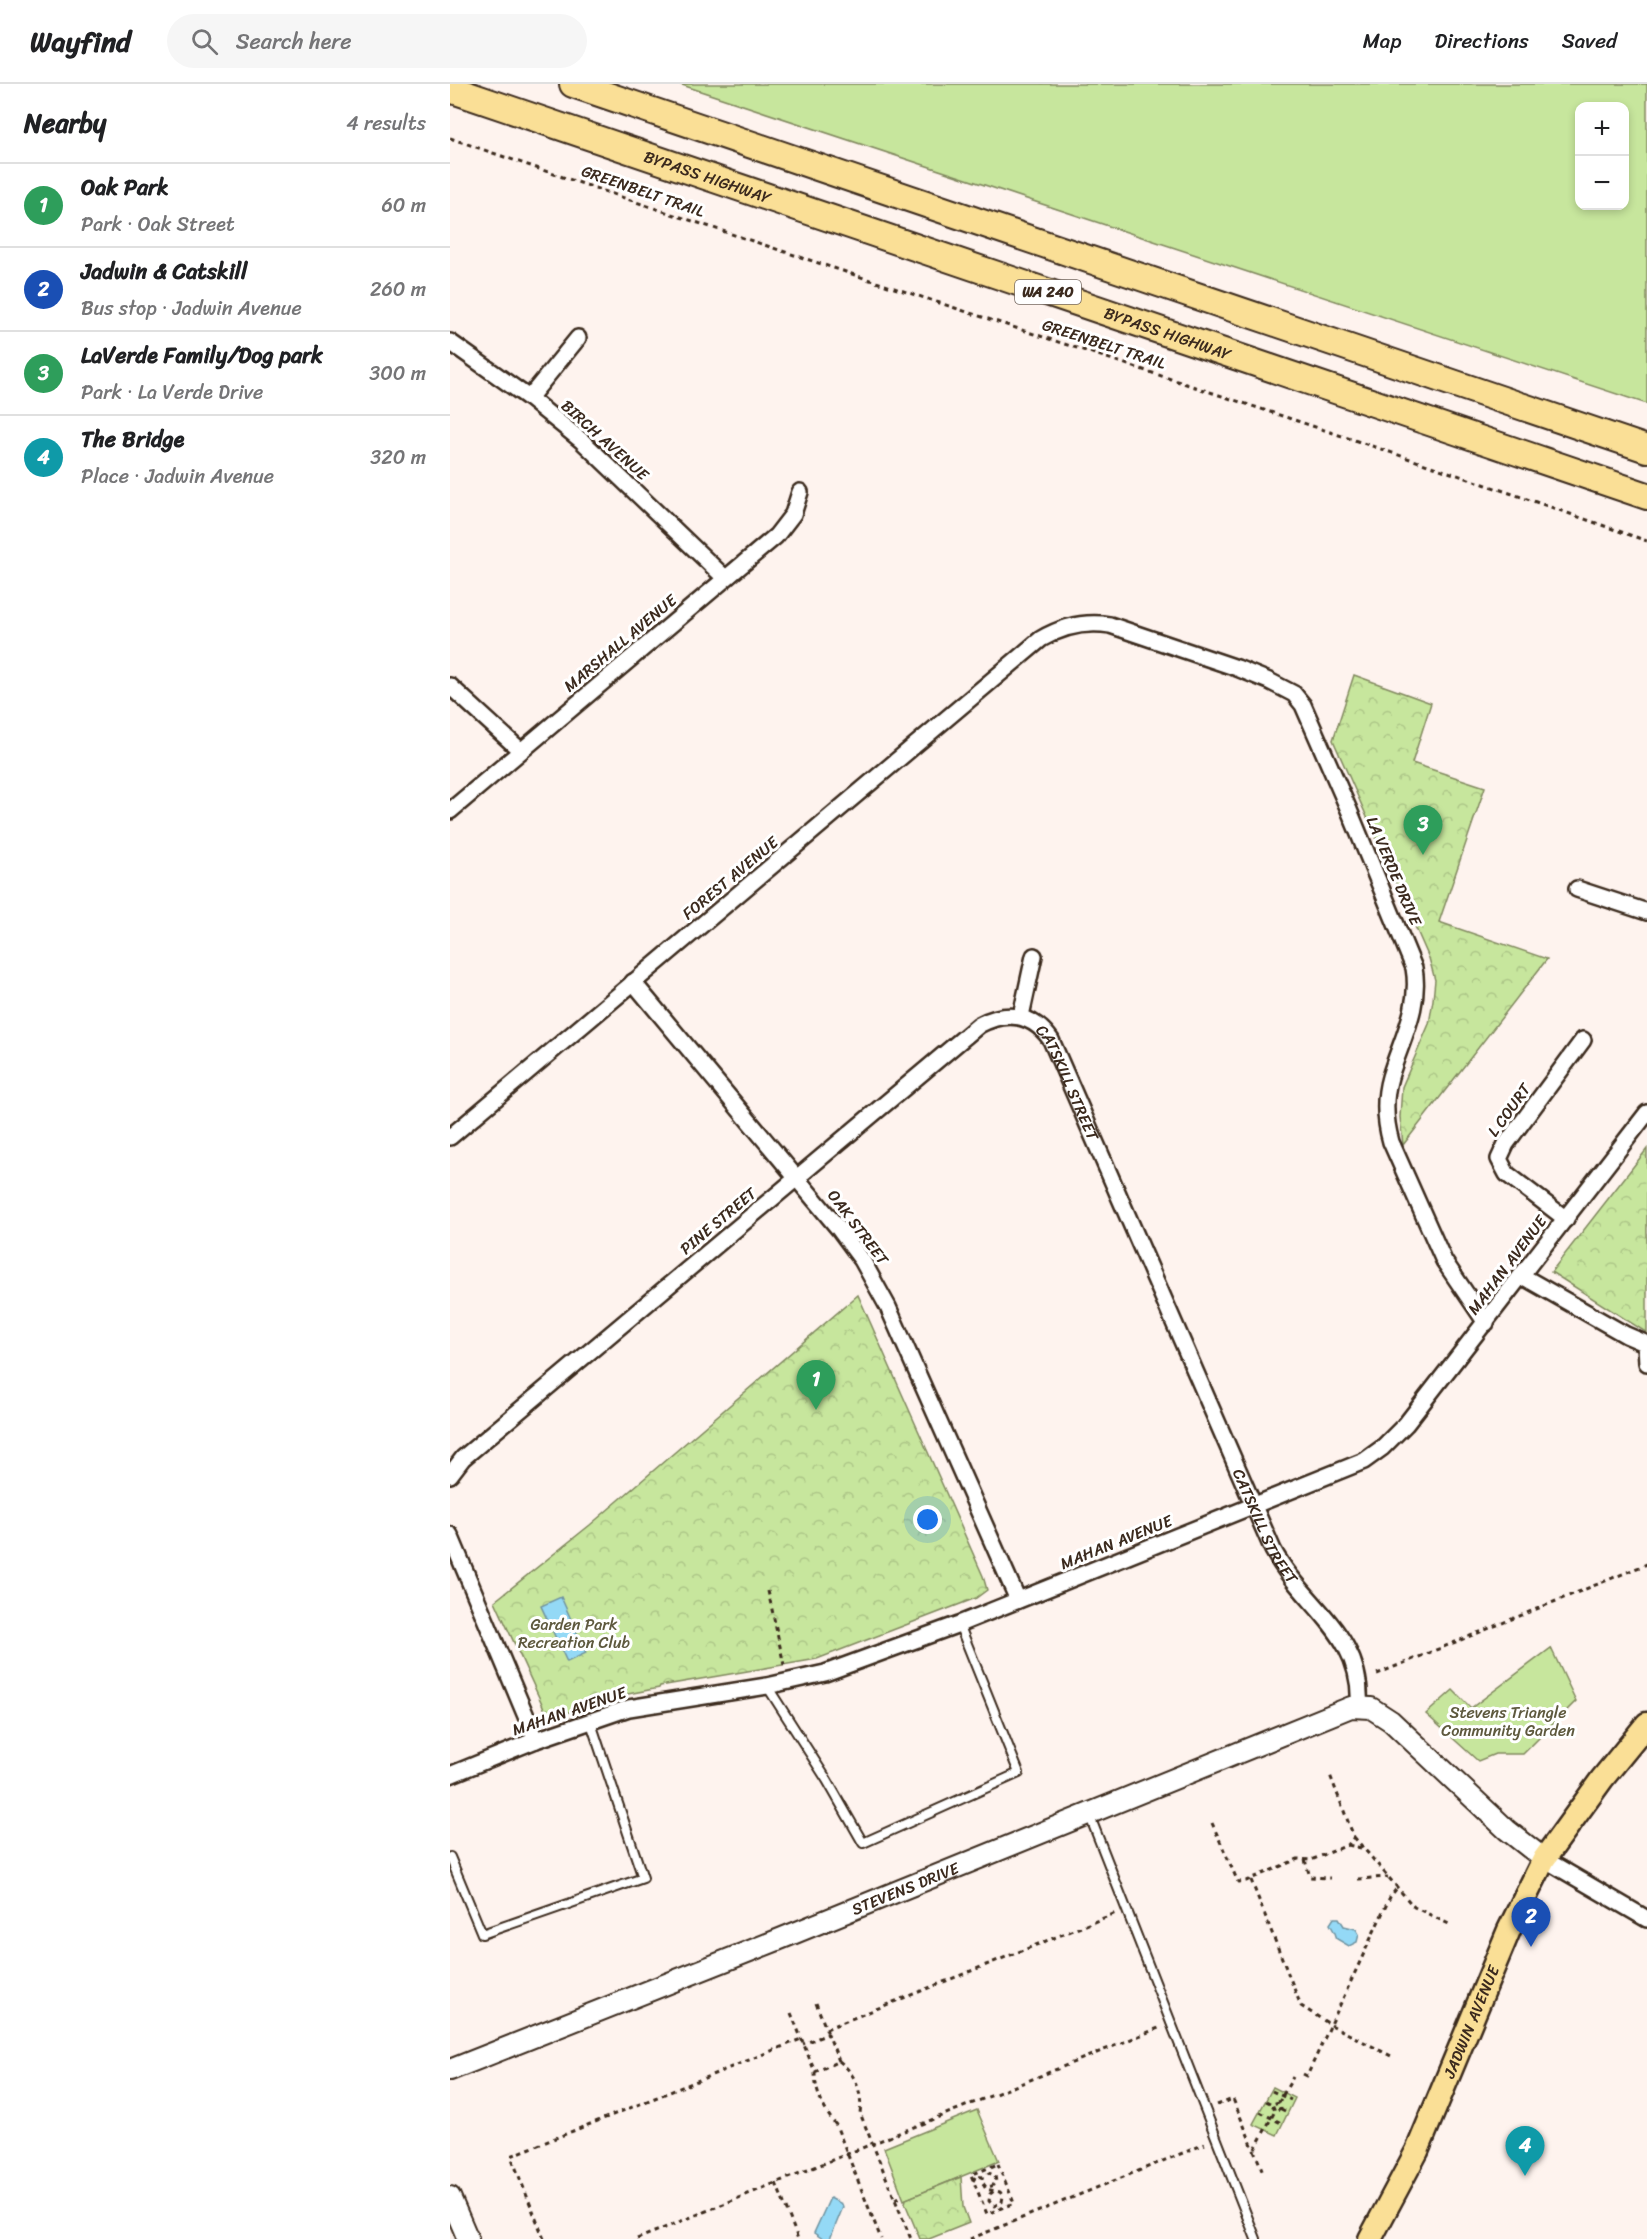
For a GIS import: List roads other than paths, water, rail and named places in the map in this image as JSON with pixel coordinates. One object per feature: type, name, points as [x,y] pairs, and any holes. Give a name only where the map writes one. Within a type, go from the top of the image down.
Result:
[{"type":"highway","name":"WA 240","points":[[573,84],[1647,449]]},
{"type":"highway","name":"BYPASS HIGHWAY","points":[[450,89],[1647,496]]},
{"type":"main road","name":"JADWIN AVENUE","points":[[1370,2239],[1417,2151],[1509,1930],[1544,1859],[1602,1779],[1647,1724]]},
{"type":"street","points":[[529,398],[578,338]]},
{"type":"street","name":"BIRCH AVENUE","points":[[450,342],[529,398],[582,441],[725,579]]},
{"type":"street","name":"MARSHALL AVENUE","points":[[450,811],[776,536],[793,514],[800,492]]},
{"type":"street","name":"LA VERDE DRIVE","points":[[1033,646],[1051,634],[1068,627],[1087,623],[1110,625],[1269,681],[1294,694],[1303,705],[1414,968],[1416,985],[1414,1006],[1390,1077],[1386,1101],[1386,1122],[1391,1142],[1444,1261],[1486,1323]]},
{"type":"street","name":"FOREST AVENUE","points":[[450,1137],[1033,646]]},
{"type":"street","points":[[450,686],[520,750]]},
{"type":"street","points":[[1577,889],[1647,912]]},
{"type":"street","points":[[1021,1017],[1034,956]]},
{"type":"street","name":"OAK STREET","points":[[633,982],[839,1229],[877,1284],[1018,1600]]},
{"type":"street","name":"PINE STREET","points":[[450,1474],[463,1458],[980,1025],[992,1018],[1021,1017]]},
{"type":"street","name":"CATSKILL STREET","points":[[1021,1017],[1039,1026],[1051,1040],[1280,1564],[1342,1638],[1357,1674],[1359,1706]]},
{"type":"street","name":"L COURT","points":[[1566,1219],[1507,1174],[1499,1159],[1506,1144],[1583,1040]]},
{"type":"street","name":"MAHAN AVENUE","points":[[450,1775],[536,1740],[629,1707],[767,1686],[825,1673],[959,1624],[1356,1465],[1382,1448],[1406,1424],[1647,1113]]},
{"type":"street","points":[[1522,1276],[1626,1335],[1647,1344],[1647,1363]]},
{"type":"street","points":[[450,1535],[536,1740]]},
{"type":"street","points":[[1359,1706],[1371,1708],[1391,1721],[1507,1830],[1544,1859],[1647,1919]]},
{"type":"street","name":"STEVENS DRIVE","points":[[450,2070],[775,1941],[1334,1713],[1359,1706]]},
{"type":"street","points":[[450,2197],[468,2239]]},
{"type":"lane","points":[[767,1686],[827,1780],[863,1843],[1019,1773],[959,1624]]},
{"type":"lane","points":[[450,1857],[482,1934],[644,1878],[590,1720]]},
{"type":"lane","points":[[1088,1812],[1256,2239]]},
{"type":"water","points":[[561,1597],[586,1653],[567,1662],[541,1606]]},
{"type":"water","points":[[1334,1918],[1339,1918],[1344,1926],[1356,1929],[1359,1934],[1357,1942],[1349,1946],[1337,1939],[1330,1924]]},
{"type":"water","points":[[830,2198],[842,2204],[843,2207],[830,2239],[823,2239],[814,2233]]},
{"type":"place","name":"LaVerde Family/Dog park","points":[[1423,855]]},
{"type":"place","name":"Oak Park","points":[[816,1410]]},
{"type":"place","name":"Jadwin & Catskill","points":[[1531,1947]]},
{"type":"place","name":"The Bridge","points":[[1525,2176]]},
{"type":"park label","name":"Garden Park Recreation Club","points":[[574,1633]]},
{"type":"park label","name":"Stevens Triangle Community Garden","points":[[1508,1721]]}]
